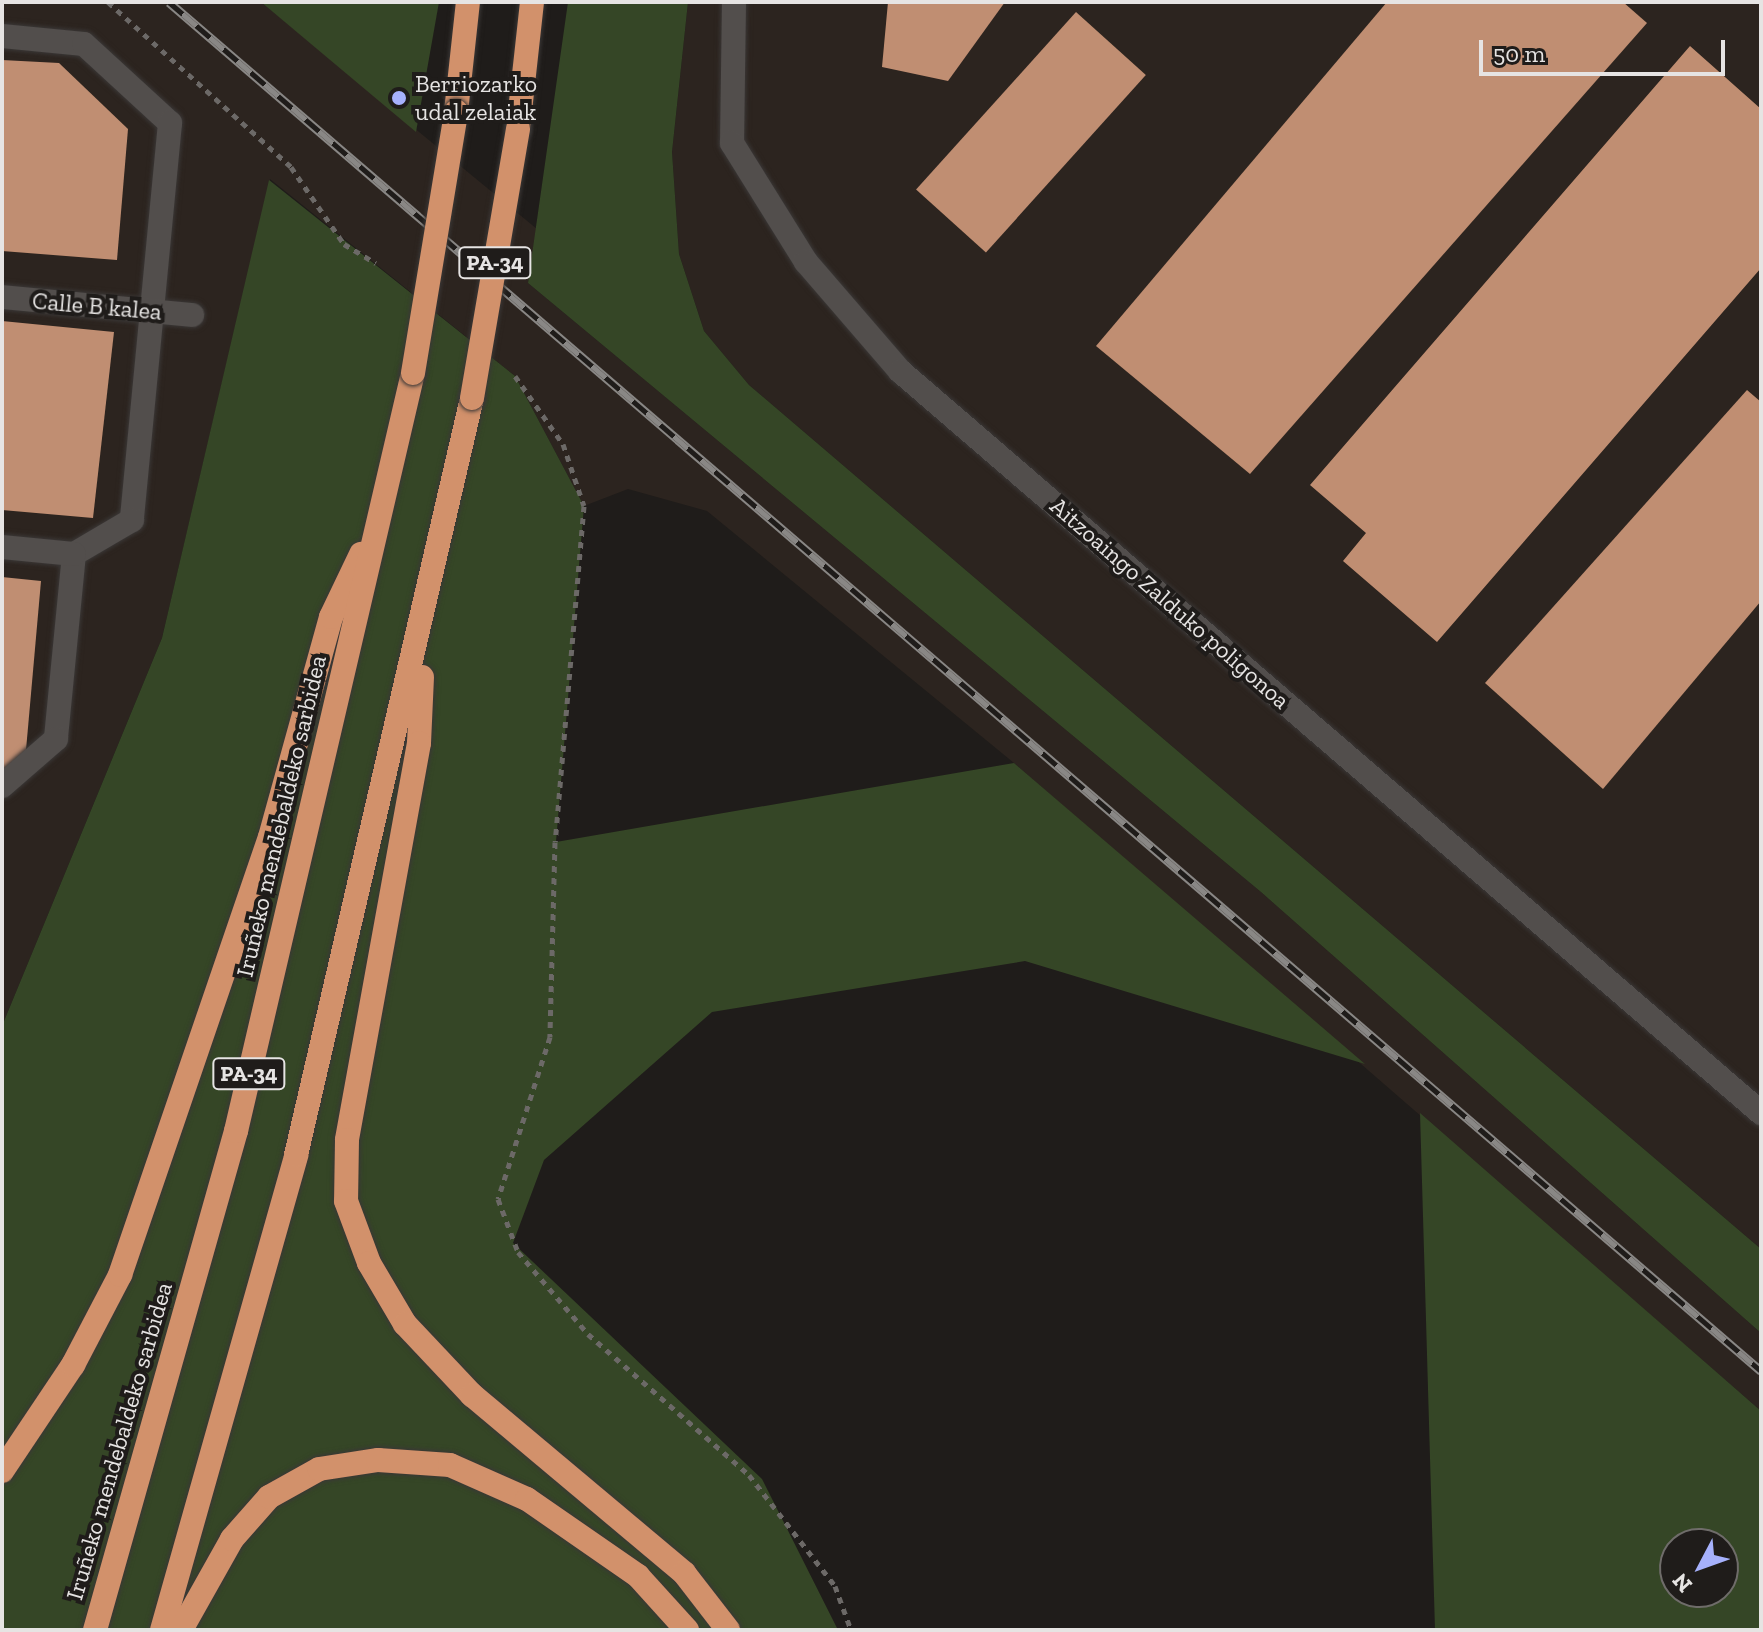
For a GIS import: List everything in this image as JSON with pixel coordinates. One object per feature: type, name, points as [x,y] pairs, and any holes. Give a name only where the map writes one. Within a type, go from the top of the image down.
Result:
[{"type":"highway","name":"Iruñeko mendebaldeko sarbidea","points":[[95,1630],[236,1131],[413,373],[456,112],[468,2]]},
{"type":"highway","name":"PA-34","points":[[162,1630],[296,1155],[425,619],[472,398],[518,129],[532,2]]},
{"type":"highway","points":[[2,1471],[73,1365],[126,1260],[270,837],[331,617],[381,512]]},
{"type":"highway","points":[[425,619],[419,743],[359,1065],[346,1201],[369,1263],[405,1324],[472,1395],[684,1573],[728,1630]]},
{"type":"highway","points":[[181,1630],[232,1539],[269,1497],[319,1469],[378,1460],[450,1465],[527,1499],[638,1576],[687,1630]]},
{"type":"street","name":"Aitzoaingo Zalduko poligonoa","points":[[734,2],[732,143],[806,262],[900,371],[1761,1113]]},
{"type":"street","points":[[2,36],[84,44],[170,123],[132,520],[74,554],[2,547]]},
{"type":"street","name":"Calle B kalea","points":[[2,297],[192,315]]},
{"type":"street","points":[[2,786],[56,739],[74,554]]},
{"type":"path","points":[[108,2],[291,167],[344,244],[376,263]]},
{"type":"path","points":[[515,376],[563,444],[584,506],[555,842],[550,1037],[498,1199],[518,1252],[588,1334],[749,1475],[835,1586],[851,1630]]},
{"type":"shaded area","points":[[2,2],[261,2],[537,229],[528,283],[1261,892],[1761,1333],[1761,1411],[1014,763],[707,511],[628,489],[584,506],[515,376],[270,179],[162,638],[2,1026]]},
{"type":"shaded area","points":[[688,2],[1761,2],[1761,1249],[749,385],[704,331],[679,254],[672,152]]},
{"type":"green space","name":"Berriozarko udal zelaiak","points":[[261,2],[439,2],[416,132]]},
{"type":"green space","points":[[568,2],[688,2],[672,152],[679,254],[704,331],[749,385],[1761,1249],[1761,1333],[1261,892],[528,283]]},
{"type":"green space","points":[[269,180],[515,376],[584,506],[556,842],[1014,763],[1365,1064],[1025,961],[712,1012],[544,1160],[513,1243],[762,1479],[838,1630],[2,1630],[2,1026],[162,638]]},
{"type":"green space","points":[[1420,1113],[1761,1411],[1761,1630],[1435,1630]]},
{"type":"building","points":[[888,2],[1005,2],[948,81],[882,67]]},
{"type":"building","points":[[1387,2],[1623,2],[1647,23],[1250,474],[1096,346]]},
{"type":"building","points":[[1076,12],[1146,75],[986,253],[916,190]]},
{"type":"building","points":[[1690,46],[1761,109],[1761,268],[1437,642],[1343,561],[1366,533],[1310,485]]},
{"type":"building","points":[[2,60],[59,63],[128,129],[117,260],[2,251]]},
{"type":"building","points":[[2,321],[114,332],[93,518],[2,510]]},
{"type":"building","points":[[1747,390],[1761,402],[1761,601],[1603,789],[1485,683]]},
{"type":"building","points":[[2,577],[41,581],[26,750],[2,771]]},
{"type":"railway","points":[[169,2],[1761,1371]]},
{"type":"place","name":"Berriozarko udal zelaiak","points":[[399,98]]}]
